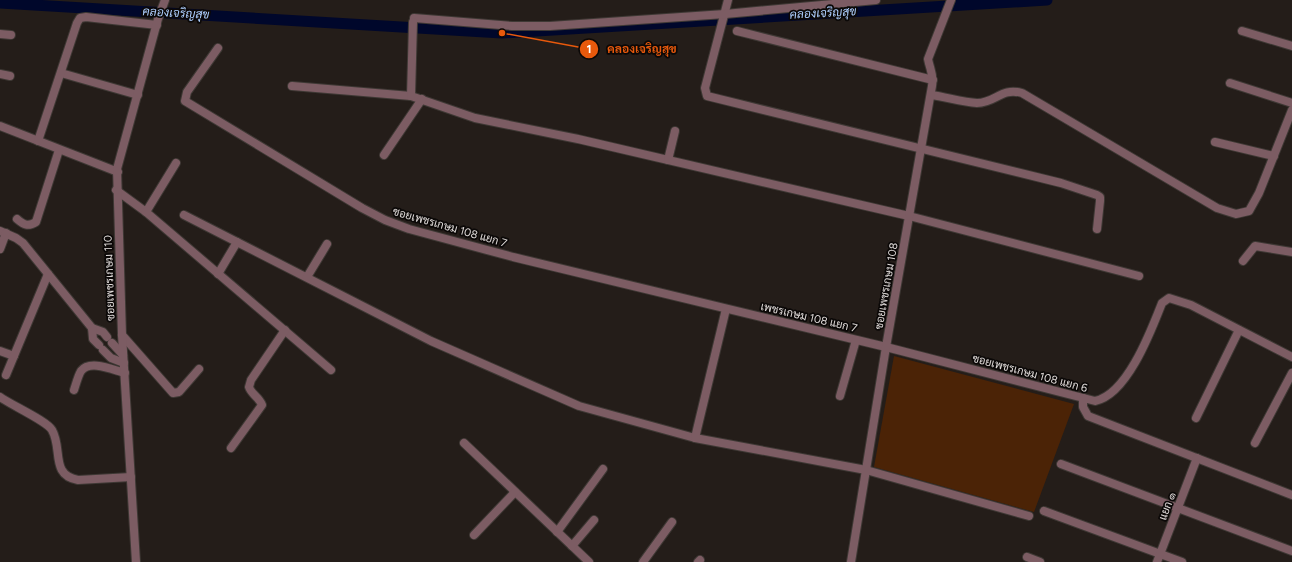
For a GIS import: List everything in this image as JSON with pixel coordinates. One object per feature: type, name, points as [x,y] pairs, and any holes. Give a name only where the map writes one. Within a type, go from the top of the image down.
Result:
[{"type":"street","points":[[728,0],[705,88],[707,96],[1061,183],[1097,195],[1100,197],[1100,201],[1096,229]]},
{"type":"street","points":[[411,96],[413,20],[512,26],[550,26],[724,16],[876,0]]},
{"type":"street","name":"ซอยเพชรเกษม 108","points":[[851,562],[886,347],[931,95],[933,80],[928,58],[951,0]]},
{"type":"street","name":"ซอยเพชรเกษม 110","points":[[136,562],[122,335],[116,190],[117,169],[164,3]]},
{"type":"street","points":[[38,141],[77,23],[80,18],[86,17],[158,22]]},
{"type":"street","points":[[737,31],[933,80]]},
{"type":"street","points":[[1242,31],[1292,46]]},
{"type":"street","points":[[0,34],[11,35]]},
{"type":"street","name":"ซอยเพชรเกษม 108 แยก 7","points":[[218,48],[187,92],[185,101],[385,220],[416,231],[513,257],[726,309]]},
{"type":"street","points":[[61,73],[138,95]]},
{"type":"street","points":[[0,74],[10,76]]},
{"type":"street","points":[[1230,83],[1292,103]]},
{"type":"street","points":[[292,86],[411,96],[475,118],[668,160],[909,216],[1139,276]]},
{"type":"street","points":[[931,95],[978,103],[988,101],[1013,91],[1022,93],[1217,208],[1236,214],[1249,211],[1259,193],[1292,110]]},
{"type":"street","points":[[384,155],[422,99]]},
{"type":"street","points":[[0,126],[118,172]]},
{"type":"street","points":[[668,160],[675,131]]},
{"type":"street","points":[[1215,142],[1274,156]]},
{"type":"street","points":[[17,219],[24,224],[30,225],[36,222],[59,150]]},
{"type":"street","points":[[146,212],[176,163]]},
{"type":"street","points":[[116,190],[146,212],[331,370]]},
{"type":"street","points":[[184,215],[431,341],[579,406],[695,438],[866,470],[1030,516]]},
{"type":"street","points":[[0,249],[3,232],[23,243],[92,328],[103,332],[124,359]]},
{"type":"street","points":[[218,274],[237,242]]},
{"type":"street","points":[[307,277],[327,244]]},
{"type":"street","points":[[1243,261],[1255,246],[1292,252]]},
{"type":"street","points":[[6,375],[48,274]]},
{"type":"street","name":"ซอยเพชรเกษม 108 แยก 6","points":[[886,347],[1095,401],[1102,399],[1120,385],[1131,371],[1162,303],[1169,298],[1191,305],[1292,357]]},
{"type":"street","points":[[695,438],[726,309]]},
{"type":"street","name":"เพชรเกษม 108 แยก 7","points":[[726,309],[886,347]]},
{"type":"street","points":[[92,328],[93,339],[111,358],[124,359]]},
{"type":"street","points":[[231,448],[260,409],[262,404],[260,400],[248,387],[285,330]]},
{"type":"street","points":[[1196,418],[1239,330]]},
{"type":"street","points":[[122,335],[173,393],[179,392],[199,369]]},
{"type":"street","points":[[840,396],[856,340]]},
{"type":"street","points":[[0,351],[14,356]]},
{"type":"street","points":[[74,390],[80,372],[84,369],[97,365],[125,373]]},
{"type":"street","points":[[1255,443],[1292,373]]},
{"type":"street","points":[[0,397],[46,422],[52,429],[56,441],[60,467],[63,474],[69,478],[78,480],[131,477]]},
{"type":"street","points":[[1083,398],[1083,407],[1088,416],[1292,495]]},
{"type":"street","points":[[464,443],[589,562]]},
{"type":"street","name":"แยก ๑","points":[[1159,558],[1197,458]]},
{"type":"street","points":[[1060,464],[1292,551]]},
{"type":"street","points":[[557,532],[603,469]]},
{"type":"street","points":[[474,535],[515,492]]},
{"type":"street","points":[[1044,511],[1159,558],[1182,562]]},
{"type":"street","points":[[572,546],[594,520]]},
{"type":"street","points":[[643,562],[672,522]]},
{"type":"street","points":[[1027,557],[1040,562]]},
{"type":"shaded area","points":[[894,356],[1074,404],[1034,512],[874,467]]},
{"type":"waterway","name":"คลองเจริญสุข","points":[[0,3],[502,33],[1047,0]]},
{"type":"place","name":"คลองเจริญสุข","points":[[502,33]]}]
